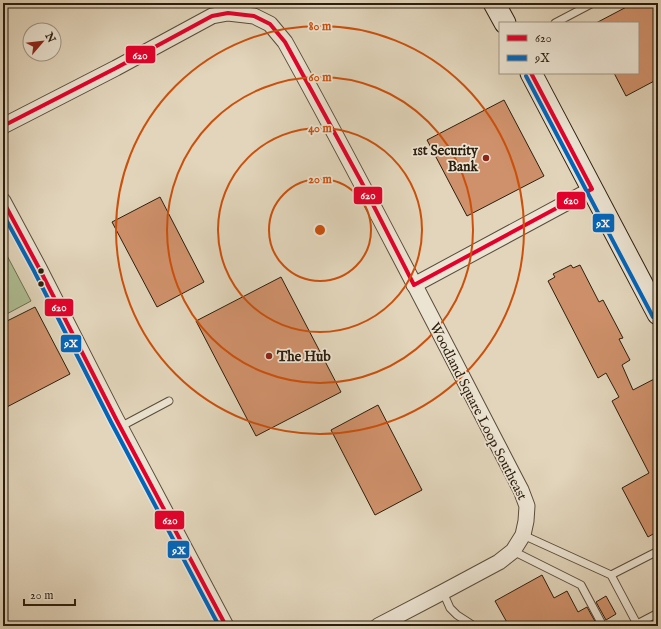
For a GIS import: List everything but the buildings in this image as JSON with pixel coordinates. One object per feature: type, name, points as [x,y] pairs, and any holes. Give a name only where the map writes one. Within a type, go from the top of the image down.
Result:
[{"type":"street","points":[[494,3],[504,22]]},
{"type":"street","name":"Woodland Square Loop Southeast","points":[[3,126],[212,16],[228,13],[254,16],[270,24],[285,42],[359,177],[521,490],[527,506],[523,535],[513,551],[499,562],[378,626]]},
{"type":"street","points":[[532,74],[658,314]]},
{"type":"street","points":[[414,285],[592,189]]},
{"type":"street","points":[[3,201],[120,427],[226,626]]},
{"type":"lane","points":[[557,22],[593,3]]},
{"type":"lane","points":[[120,427],[168,401]]},
{"type":"lane","points":[[523,535],[611,575],[637,624],[658,613]]},
{"type":"lane","points":[[611,575],[658,550]]},
{"type":"lane","points":[[513,551],[581,585],[602,626]]},
{"type":"lane","points":[[443,592],[450,608],[457,615],[474,626]]},
{"type":"green space","points":[[3,248],[31,301],[3,316]]},
{"type":"transit line","name":"620","points":[[3,126],[116,68],[212,16],[228,13],[254,16],[270,24],[285,42],[362,183],[414,285],[592,189],[532,74]]},
{"type":"transit line","name":"9X","points":[[526,76],[653,317]]},
{"type":"transit line","name":"620","points":[[3,201],[116,419],[226,626]]},
{"type":"transit line","name":"9X","points":[[3,214],[219,626]]},
{"type":"place","name":"1st Security Bank","points":[[486,158]]},
{"type":"place","name":"The Hub","points":[[269,356]]}]
